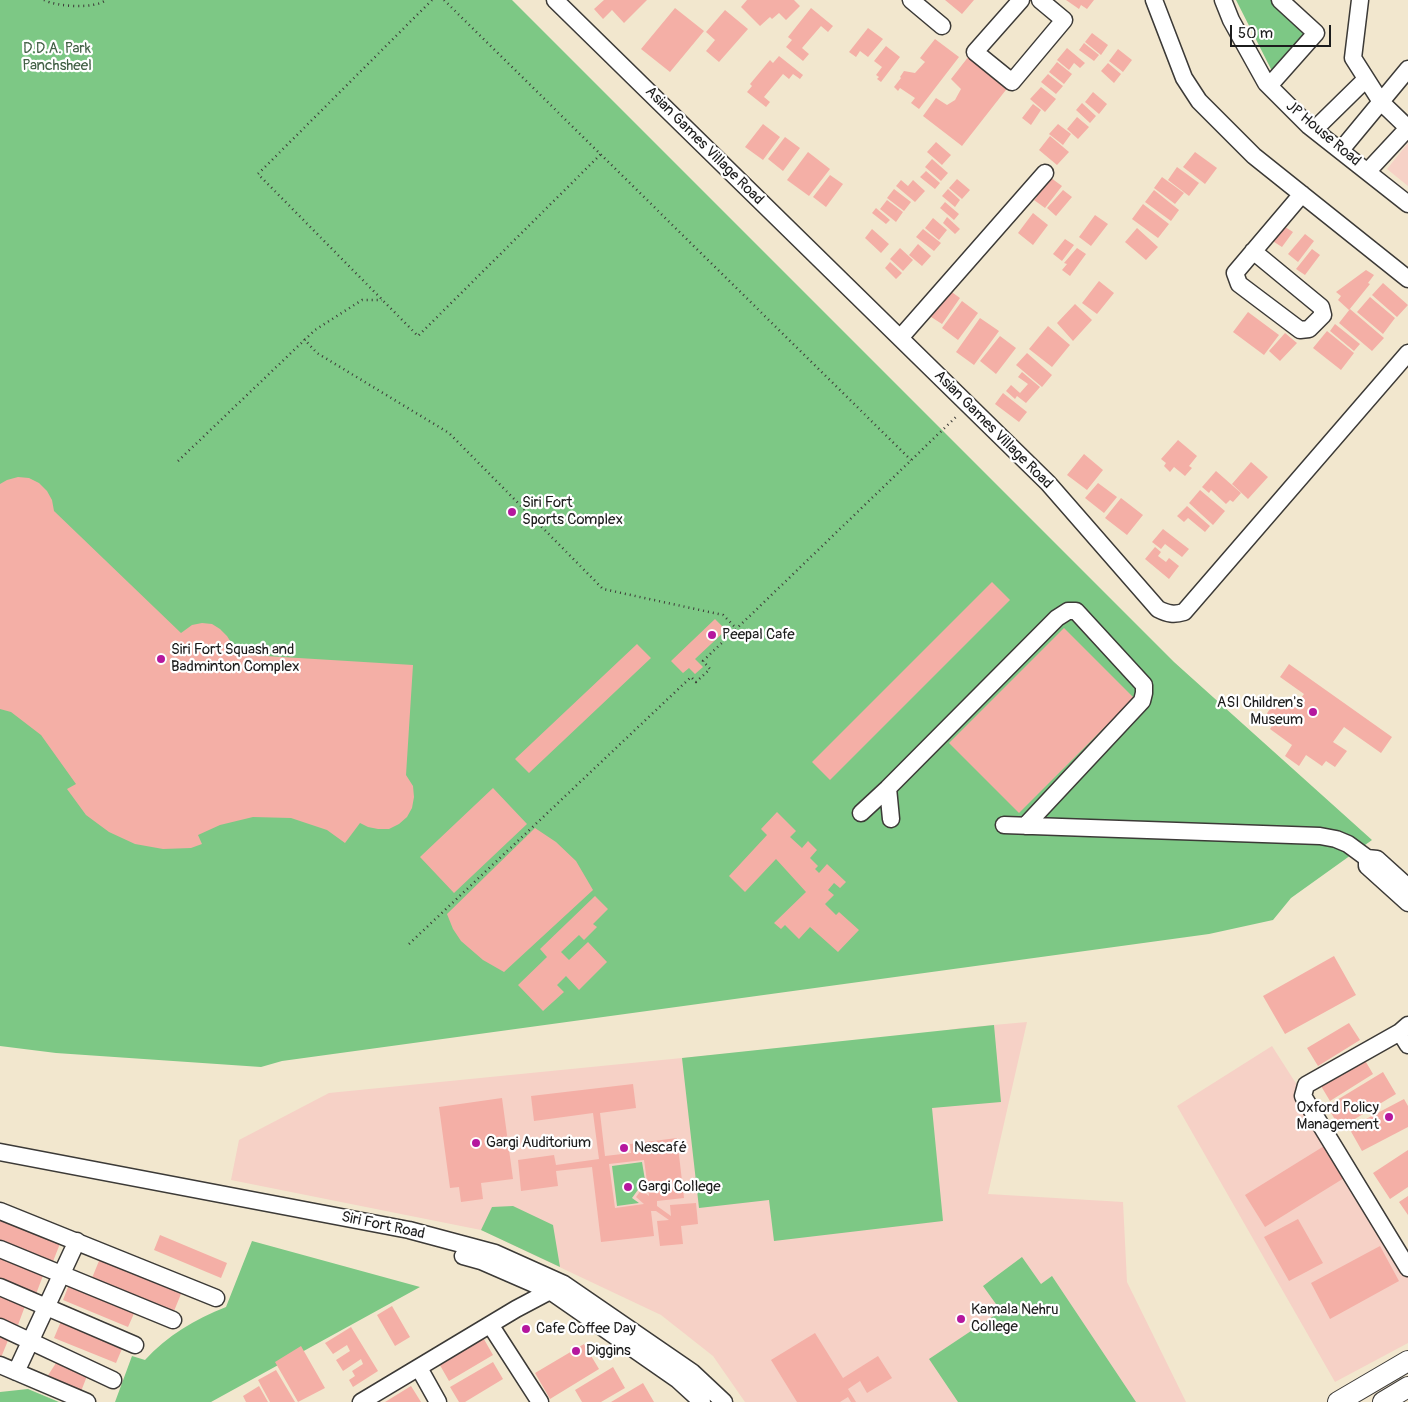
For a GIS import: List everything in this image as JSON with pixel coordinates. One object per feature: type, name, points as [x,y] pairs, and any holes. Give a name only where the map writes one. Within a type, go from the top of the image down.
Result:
[{"type":"main road","points":[[1338,1402],[1408,1361]]},
{"type":"main road","points":[[1383,1402],[1408,1387]]},
{"type":"street","name":"Asian Games Village Road","points":[[556,0],[1048,483],[1158,610],[1175,614],[1184,612],[1408,353]]},
{"type":"street","points":[[910,0],[942,26]]},
{"type":"street","points":[[1020,0],[976,52],[1012,82],[1064,20],[1040,0]]},
{"type":"street","points":[[1154,0],[1184,78],[1199,101],[1254,156],[1408,279]]},
{"type":"street","name":"JP House Road","points":[[1223,0],[1231,20],[1269,86],[1314,130],[1408,204]]},
{"type":"street","points":[[1269,86],[1316,33],[1280,0]]},
{"type":"street","points":[[1360,0],[1353,58],[1381,102],[1408,128],[1368,171]]},
{"type":"street","points":[[1341,150],[1408,69]]},
{"type":"street","points":[[1314,130],[1366,79]]},
{"type":"street","points":[[900,338],[1045,173]]},
{"type":"street","points":[[1253,251],[1321,307],[1323,314],[1309,329],[1300,330],[1239,284],[1235,273],[1253,251],[1302,194]]},
{"type":"street","points":[[860,813],[888,788],[1057,618],[1068,611],[1076,611],[1144,685],[1144,693],[1142,701],[1025,826]]},
{"type":"street","points":[[888,788],[892,819]]},
{"type":"street","points":[[1004,825],[1320,836],[1336,839],[1348,844],[1367,858],[1377,859],[1408,887]]},
{"type":"street","points":[[1367,858],[1367,866],[1408,903]]},
{"type":"street","points":[[1405,1034],[1306,1085],[1303,1096],[1408,1268]]},
{"type":"street","name":"Siri Fort Road","points":[[0,1152],[409,1230],[496,1253],[564,1284],[692,1372],[724,1402]]},
{"type":"street","name":"Siri Fort Road","points":[[0,1162],[395,1238],[481,1261],[550,1292],[678,1380],[702,1402]]},
{"type":"street","points":[[0,1211],[216,1298]]},
{"type":"street","points":[[16,1372],[77,1241]]},
{"type":"street","points":[[0,1249],[173,1320]]},
{"type":"street","points":[[0,1287],[135,1345]]},
{"type":"street","points":[[361,1402],[516,1310],[550,1292]]},
{"type":"street","points":[[491,1326],[540,1402]]},
{"type":"street","points":[[0,1327],[113,1380]]},
{"type":"street","points":[[0,1365],[87,1402]]},
{"type":"street","points":[[419,1368],[438,1402]]},
{"type":"path","points":[[44,0],[50,4],[98,5],[106,0]]},
{"type":"path","points":[[432,0],[258,174],[418,336],[601,154]]},
{"type":"path","points":[[444,0],[911,460]]},
{"type":"path","points":[[178,461],[315,330],[362,300],[382,300]]},
{"type":"path","points":[[304,339],[317,353],[449,433],[603,589],[723,615],[736,628]]},
{"type":"path","points":[[409,944],[691,678],[696,682],[710,669],[703,661],[968,405]]},
{"type":"shaded area","points":[[1408,143],[1408,186],[1387,169]]},
{"type":"shaded area","name":"Gargi College","points":[[1027,1022],[988,1194],[1123,1202],[1127,1282],[1186,1402],[745,1402],[713,1356],[661,1315],[481,1230],[231,1180],[239,1140],[329,1093],[924,1034],[960,1028]]},
{"type":"shaded area","points":[[1272,1046],[1408,1258],[1408,1343],[1335,1382],[1177,1106]]},
{"type":"green space","name":"Siri Fort Sports Complex","points":[[0,0],[512,0],[1174,662],[1372,840],[1291,898],[1273,920],[1209,934],[282,1061],[261,1067],[56,1053],[0,1046]]},
{"type":"green space","points":[[1236,0],[1273,0],[1312,33],[1274,75]]},
{"type":"green space","points":[[994,1025],[1001,1102],[932,1108],[943,1221],[774,1241],[769,1200],[699,1208],[682,1058]]},
{"type":"green space","points":[[642,1162],[647,1192],[640,1187],[632,1198],[639,1203],[617,1206],[612,1166]]},
{"type":"green space","points":[[513,1206],[553,1225],[560,1267],[481,1230],[492,1207]]},
{"type":"green space","points":[[252,1241],[420,1287],[211,1402],[115,1402],[132,1356],[145,1360],[182,1329],[226,1307]]},
{"type":"green space","points":[[1022,1257],[1041,1284],[1052,1276],[1136,1402],[958,1402],[929,1359],[1001,1311],[983,1286]]},
{"type":"green space","points":[[28,1389],[59,1402],[0,1402],[0,1392]]},
{"type":"building","points":[[604,0],[647,0],[624,23],[612,10],[603,19],[594,9]]},
{"type":"building","points":[[747,0],[794,0],[800,6],[786,20],[779,13],[772,19],[770,17],[760,26],[741,7]]},
{"type":"building","points":[[945,0],[974,0],[962,14]]},
{"type":"building","points":[[1066,0],[1094,0],[1087,9],[1081,5],[1079,9]]},
{"type":"building","points":[[675,8],[704,31],[670,72],[641,49]]},
{"type":"building","points":[[811,8],[833,26],[828,32],[821,26],[802,48],[809,54],[803,61],[786,47],[792,40],[788,37]]},
{"type":"building","points":[[725,10],[748,29],[719,62],[706,51],[715,40],[706,32]]},
{"type":"building","points":[[868,28],[883,39],[868,57],[860,51],[856,57],[849,52]]},
{"type":"building","points":[[1092,33],[1108,45],[1101,55],[1085,42]]},
{"type":"building","points":[[935,39],[959,57],[919,109],[911,103],[915,98],[900,88],[898,91],[894,87],[904,71],[915,73],[925,62],[920,58]]},
{"type":"building","points":[[1084,43],[1099,55],[1094,61],[1079,50]]},
{"type":"building","points":[[886,46],[900,57],[881,82],[877,79],[879,77],[876,75],[882,67],[874,61]]},
{"type":"building","points":[[1067,48],[1085,63],[1080,68],[1074,63],[1069,70],[1057,60]]},
{"type":"building","points":[[1118,49],[1132,60],[1123,72],[1109,61]]},
{"type":"building","points":[[779,56],[803,75],[800,79],[793,74],[789,79],[783,74],[764,97],[770,102],[766,107],[747,92],[752,86],[750,84],[770,60],[773,63]]},
{"type":"building","points":[[969,56],[1009,86],[962,146],[923,116],[936,98],[947,105],[955,100],[961,89],[951,79]]},
{"type":"building","points":[[1057,62],[1072,74],[1064,84],[1049,72]]},
{"type":"building","points":[[1108,63],[1121,74],[1114,83],[1101,71]]},
{"type":"building","points":[[1048,74],[1063,86],[1056,94],[1041,82]]},
{"type":"building","points":[[1041,87],[1056,99],[1045,112],[1030,99]]},
{"type":"building","points":[[1093,92],[1107,104],[1099,114],[1085,102]]},
{"type":"building","points":[[1082,103],[1096,116],[1090,123],[1076,110]]},
{"type":"building","points":[[1033,104],[1041,110],[1031,125],[1022,118]]},
{"type":"building","points":[[1077,117],[1089,127],[1078,139],[1067,129]]},
{"type":"building","points":[[763,124],[780,137],[763,160],[745,147]]},
{"type":"building","points":[[1058,124],[1071,134],[1063,145],[1049,134]]},
{"type":"building","points":[[1050,136],[1069,152],[1057,165],[1039,150]]},
{"type":"building","points":[[785,137],[800,148],[783,171],[768,159]]},
{"type":"building","points":[[936,142],[951,155],[942,165],[927,152]]},
{"type":"building","points":[[808,152],[830,169],[809,196],[787,180]]},
{"type":"building","points":[[1195,152],[1217,168],[1205,184],[1183,167]]},
{"type":"building","points":[[932,159],[948,173],[941,181],[925,167]]},
{"type":"building","points":[[1177,167],[1199,183],[1189,196],[1168,180]]},
{"type":"building","points":[[926,171],[940,183],[935,189],[920,177]]},
{"type":"building","points":[[830,175],[843,184],[826,207],[813,197]]},
{"type":"building","points":[[1047,175],[1062,186],[1045,208],[1034,200],[1037,197],[1034,194]]},
{"type":"building","points":[[1162,177],[1184,193],[1175,204],[1154,188]]},
{"type":"building","points":[[957,179],[970,190],[962,199],[949,188]]},
{"type":"building","points":[[901,180],[908,186],[913,180],[925,191],[915,202],[896,186]]},
{"type":"building","points":[[894,189],[911,202],[904,211],[887,198]]},
{"type":"building","points":[[948,189],[960,200],[955,207],[942,196]]},
{"type":"building","points":[[1063,190],[1072,197],[1056,216],[1047,208]]},
{"type":"building","points":[[1154,190],[1179,210],[1171,221],[1145,202]]},
{"type":"building","points":[[887,200],[903,212],[896,222],[880,209]]},
{"type":"building","points":[[945,202],[959,214],[954,220],[940,208]]},
{"type":"building","points":[[1143,204],[1169,224],[1158,238],[1132,219]]},
{"type":"building","points":[[876,208],[890,220],[886,224],[872,213]]},
{"type":"building","points":[[1033,213],[1048,225],[1033,245],[1018,233]]},
{"type":"building","points":[[1095,215],[1108,224],[1091,246],[1079,237]]},
{"type":"building","points":[[947,217],[960,229],[955,234],[943,223]]},
{"type":"building","points":[[933,218],[947,230],[939,240],[925,228]]},
{"type":"building","points":[[1282,225],[1293,232],[1282,247],[1271,240]]},
{"type":"building","points":[[1137,228],[1158,247],[1146,260],[1125,242]]},
{"type":"building","points":[[872,229],[889,244],[881,253],[865,238]]},
{"type":"building","points":[[923,229],[941,243],[934,251],[916,237]]},
{"type":"building","points":[[1305,234],[1314,241],[1298,262],[1288,254]]},
{"type":"building","points":[[1065,239],[1074,245],[1062,261],[1053,254]]},
{"type":"building","points":[[918,244],[931,256],[922,266],[909,255]]},
{"type":"building","points":[[900,248],[913,260],[903,271],[890,259]]},
{"type":"building","points":[[1077,248],[1086,254],[1070,276],[1062,270],[1067,264],[1064,263]]},
{"type":"building","points":[[1312,249],[1320,255],[1305,275],[1296,269]]},
{"type":"building","points":[[890,262],[902,273],[896,279],[885,268]]},
{"type":"building","points":[[1366,270],[1374,275],[1368,283],[1370,284],[1349,310],[1338,300],[1341,296],[1336,292]]},
{"type":"building","points":[[1099,281],[1114,293],[1097,314],[1082,303]]},
{"type":"building","points":[[1383,283],[1408,305],[1397,317],[1372,295]]},
{"type":"building","points":[[946,288],[960,298],[942,324],[928,315]]},
{"type":"building","points":[[1370,297],[1395,318],[1383,334],[1357,312]]},
{"type":"building","points":[[962,301],[978,313],[958,340],[942,328]]},
{"type":"building","points":[[1075,304],[1092,320],[1073,341],[1057,323]]},
{"type":"building","points":[[1350,309],[1384,338],[1372,351],[1339,323]]},
{"type":"building","points":[[1248,312],[1279,335],[1264,355],[1233,332]]},
{"type":"building","points":[[980,318],[999,331],[974,365],[956,352]]},
{"type":"building","points":[[1335,324],[1360,344],[1354,351],[1330,331]]},
{"type":"building","points":[[1048,326],[1070,345],[1052,367],[1029,349]]},
{"type":"building","points":[[1327,331],[1354,353],[1341,370],[1313,348]]},
{"type":"building","points":[[1285,333],[1297,343],[1280,361],[1269,351]]},
{"type":"building","points":[[1000,336],[1016,348],[996,374],[980,361]]},
{"type":"building","points":[[1027,353],[1052,375],[1042,387],[1016,365]]},
{"type":"building","points":[[1022,372],[1040,387],[1026,403],[1017,396],[1015,399],[1006,391],[1011,385],[1020,393],[1028,384],[1018,377]]},
{"type":"building","points":[[1003,393],[1027,412],[1019,422],[995,404]]},
{"type":"building","points":[[1178,440],[1197,456],[1189,466],[1192,468],[1185,476],[1174,467],[1170,472],[1164,466],[1166,463],[1161,459]]},
{"type":"building","points":[[1084,454],[1103,470],[1087,490],[1067,475]]},
{"type":"building","points":[[1251,462],[1268,477],[1248,499],[1232,484]]},
{"type":"building","points":[[1216,471],[1241,493],[1233,502],[1230,500],[1226,504],[1211,490],[1209,493],[1202,487]]},
{"type":"building","name":"Siri Fort Squash and Badminton Complex","points":[[18,477],[29,478],[39,483],[52,500],[54,511],[181,633],[192,625],[212,624],[227,636],[232,644],[233,654],[413,665],[406,775],[413,786],[414,797],[412,808],[407,817],[389,829],[368,827],[360,823],[345,843],[327,830],[291,818],[253,817],[220,825],[198,835],[202,844],[191,848],[163,849],[135,844],[109,832],[86,815],[67,789],[76,784],[41,735],[11,712],[0,709],[0,484]]},
{"type":"building","points":[[1098,483],[1117,497],[1104,513],[1085,498]]},
{"type":"building","points":[[1200,490],[1225,511],[1213,525],[1189,503]]},
{"type":"building","points":[[1121,498],[1143,515],[1127,535],[1105,518]]},
{"type":"building","points":[[1187,506],[1210,526],[1205,532],[1188,518],[1184,522],[1177,516]]},
{"type":"building","points":[[1163,529],[1189,549],[1182,557],[1165,544],[1161,549],[1152,542]]},
{"type":"building","points":[[1155,547],[1161,552],[1158,556],[1166,562],[1169,558],[1179,566],[1169,579],[1145,559]]},
{"type":"building","points":[[992,582],[1010,600],[830,780],[812,762]]},
{"type":"building","points":[[715,619],[726,630],[695,659],[703,667],[695,674],[689,668],[683,673],[671,661]]},
{"type":"building","points":[[1064,628],[1134,698],[1019,813],[949,743]]},
{"type":"building","points":[[637,644],[651,658],[529,773],[515,759]]},
{"type":"building","name":"ASI Children's Museum","points":[[1289,664],[1392,737],[1381,753],[1344,727],[1333,742],[1347,751],[1335,767],[1326,761],[1322,766],[1306,755],[1299,766],[1285,756],[1292,745],[1270,729],[1274,722],[1265,716],[1278,698],[1293,709],[1304,694],[1280,677]]},
{"type":"building","points":[[493,788],[527,824],[454,893],[420,857]]},
{"type":"building","points":[[777,812],[796,831],[790,837],[802,848],[808,841],[817,850],[810,858],[818,866],[815,869],[819,873],[827,864],[846,882],[840,888],[834,883],[828,890],[834,895],[825,904],[836,915],[839,912],[859,930],[838,952],[810,927],[799,939],[785,925],[781,929],[774,923],[806,892],[776,859],[745,892],[729,876],[767,835],[761,829]]},
{"type":"building","points":[[535,828],[556,842],[576,861],[593,890],[504,972],[483,960],[461,941],[453,929],[447,914]]},
{"type":"building","points":[[595,896],[608,909],[593,924],[597,927],[584,940],[579,935],[561,952],[569,960],[588,942],[607,962],[579,990],[566,976],[557,985],[564,992],[543,1011],[518,985],[547,957],[540,949]]},
{"type":"building","points":[[1334,956],[1356,995],[1285,1034],[1263,996]]},
{"type":"building","points":[[1349,1023],[1360,1040],[1318,1066],[1307,1048]]},
{"type":"building","points":[[1363,1057],[1373,1074],[1330,1101],[1318,1081]]},
{"type":"building","points":[[1383,1072],[1396,1094],[1340,1128],[1327,1106]]},
{"type":"building","points":[[633,1084],[636,1108],[600,1113],[605,1156],[631,1153],[630,1144],[677,1138],[684,1198],[657,1201],[657,1206],[671,1216],[670,1205],[696,1203],[698,1224],[681,1226],[683,1244],[660,1246],[657,1221],[669,1220],[656,1211],[651,1211],[654,1236],[601,1242],[592,1167],[556,1171],[558,1186],[521,1191],[518,1160],[554,1155],[556,1165],[599,1159],[593,1113],[534,1121],[531,1096]],"holes":[[[644,1160],[649,1196],[641,1190],[636,1197],[644,1204],[615,1208],[609,1164]]]},
{"type":"building","name":"Gargi Auditorium","points":[[502,1098],[513,1179],[481,1183],[483,1199],[461,1202],[459,1187],[450,1188],[439,1107]]},
{"type":"building","name":"Oxford Policy Management","points":[[1404,1099],[1408,1106],[1408,1127],[1362,1151],[1349,1128]]},
{"type":"building","points":[[1329,1143],[1349,1175],[1265,1227],[1245,1195]]},
{"type":"building","points":[[1408,1150],[1408,1187],[1390,1199],[1373,1173]]},
{"type":"building","points":[[1408,1196],[1408,1215],[1399,1202]]},
{"type":"building","points":[[0,1216],[61,1241],[52,1264],[0,1242]]},
{"type":"building","points":[[1298,1219],[1323,1263],[1289,1281],[1264,1237]]},
{"type":"building","points":[[160,1235],[227,1263],[221,1278],[154,1250]]},
{"type":"building","points":[[1380,1246],[1399,1281],[1330,1319],[1311,1283]]},
{"type":"building","points":[[0,1255],[44,1273],[36,1294],[0,1279]]},
{"type":"building","points":[[101,1256],[183,1289],[174,1311],[92,1278]]},
{"type":"building","points":[[70,1282],[136,1309],[128,1327],[63,1300]]},
{"type":"building","points":[[0,1296],[25,1306],[18,1325],[0,1318]]},
{"type":"building","points":[[392,1306],[410,1337],[395,1346],[377,1315]]},
{"type":"building","points":[[62,1319],[124,1344],[116,1363],[54,1338]]},
{"type":"building","points":[[351,1327],[378,1371],[353,1387],[349,1380],[355,1376],[352,1371],[363,1364],[361,1359],[343,1371],[336,1360],[350,1351],[347,1345],[333,1354],[325,1343]]},
{"type":"building","points":[[815,1333],[843,1378],[878,1356],[892,1378],[867,1393],[860,1381],[848,1389],[856,1402],[851,1402],[848,1397],[840,1402],[797,1402],[771,1360]]},
{"type":"building","points":[[0,1334],[9,1338],[0,1360]]},
{"type":"building","points":[[481,1334],[493,1355],[449,1381],[437,1360]]},
{"type":"building","points":[[584,1344],[599,1369],[550,1399],[535,1373]]},
{"type":"building","points":[[301,1346],[325,1388],[298,1402],[275,1362]]},
{"type":"building","points":[[493,1362],[503,1379],[465,1402],[459,1402],[450,1387]]},
{"type":"building","points":[[56,1363],[87,1376],[80,1394],[45,1380]]},
{"type":"building","points":[[613,1367],[625,1388],[601,1402],[582,1402],[575,1390]]},
{"type":"building","points":[[276,1370],[295,1402],[270,1402],[258,1380]]},
{"type":"building","points":[[643,1383],[654,1402],[611,1402]]},
{"type":"building","points":[[259,1386],[268,1402],[246,1402],[243,1396]]},
{"type":"building","points":[[411,1386],[421,1402],[385,1402]]},
{"type":"place","name":"Siri Fort Sports Complex","points":[[512,512]]},
{"type":"place","name":"Peepal Cafe","points":[[712,635]]},
{"type":"place","name":"Siri Fort Squash and Badminton Complex","points":[[161,659]]},
{"type":"place","name":"ASI Children's Museum","points":[[1313,712]]},
{"type":"place","name":"Oxford Policy Management","points":[[1389,1117]]},
{"type":"place","name":"Gargi Auditorium","points":[[476,1143]]},
{"type":"place","name":"Nescafé","points":[[624,1148]]},
{"type":"place","name":"Gargi College","points":[[628,1187]]},
{"type":"place","name":"Kamala Nehru College","points":[[961,1319]]},
{"type":"place","name":"Cafe Coffee Day","points":[[526,1329]]},
{"type":"place","name":"Diggins","points":[[576,1351]]},
{"type":"park label","name":"D.D.A. Park Panchsheel","points":[[57,58]]}]
